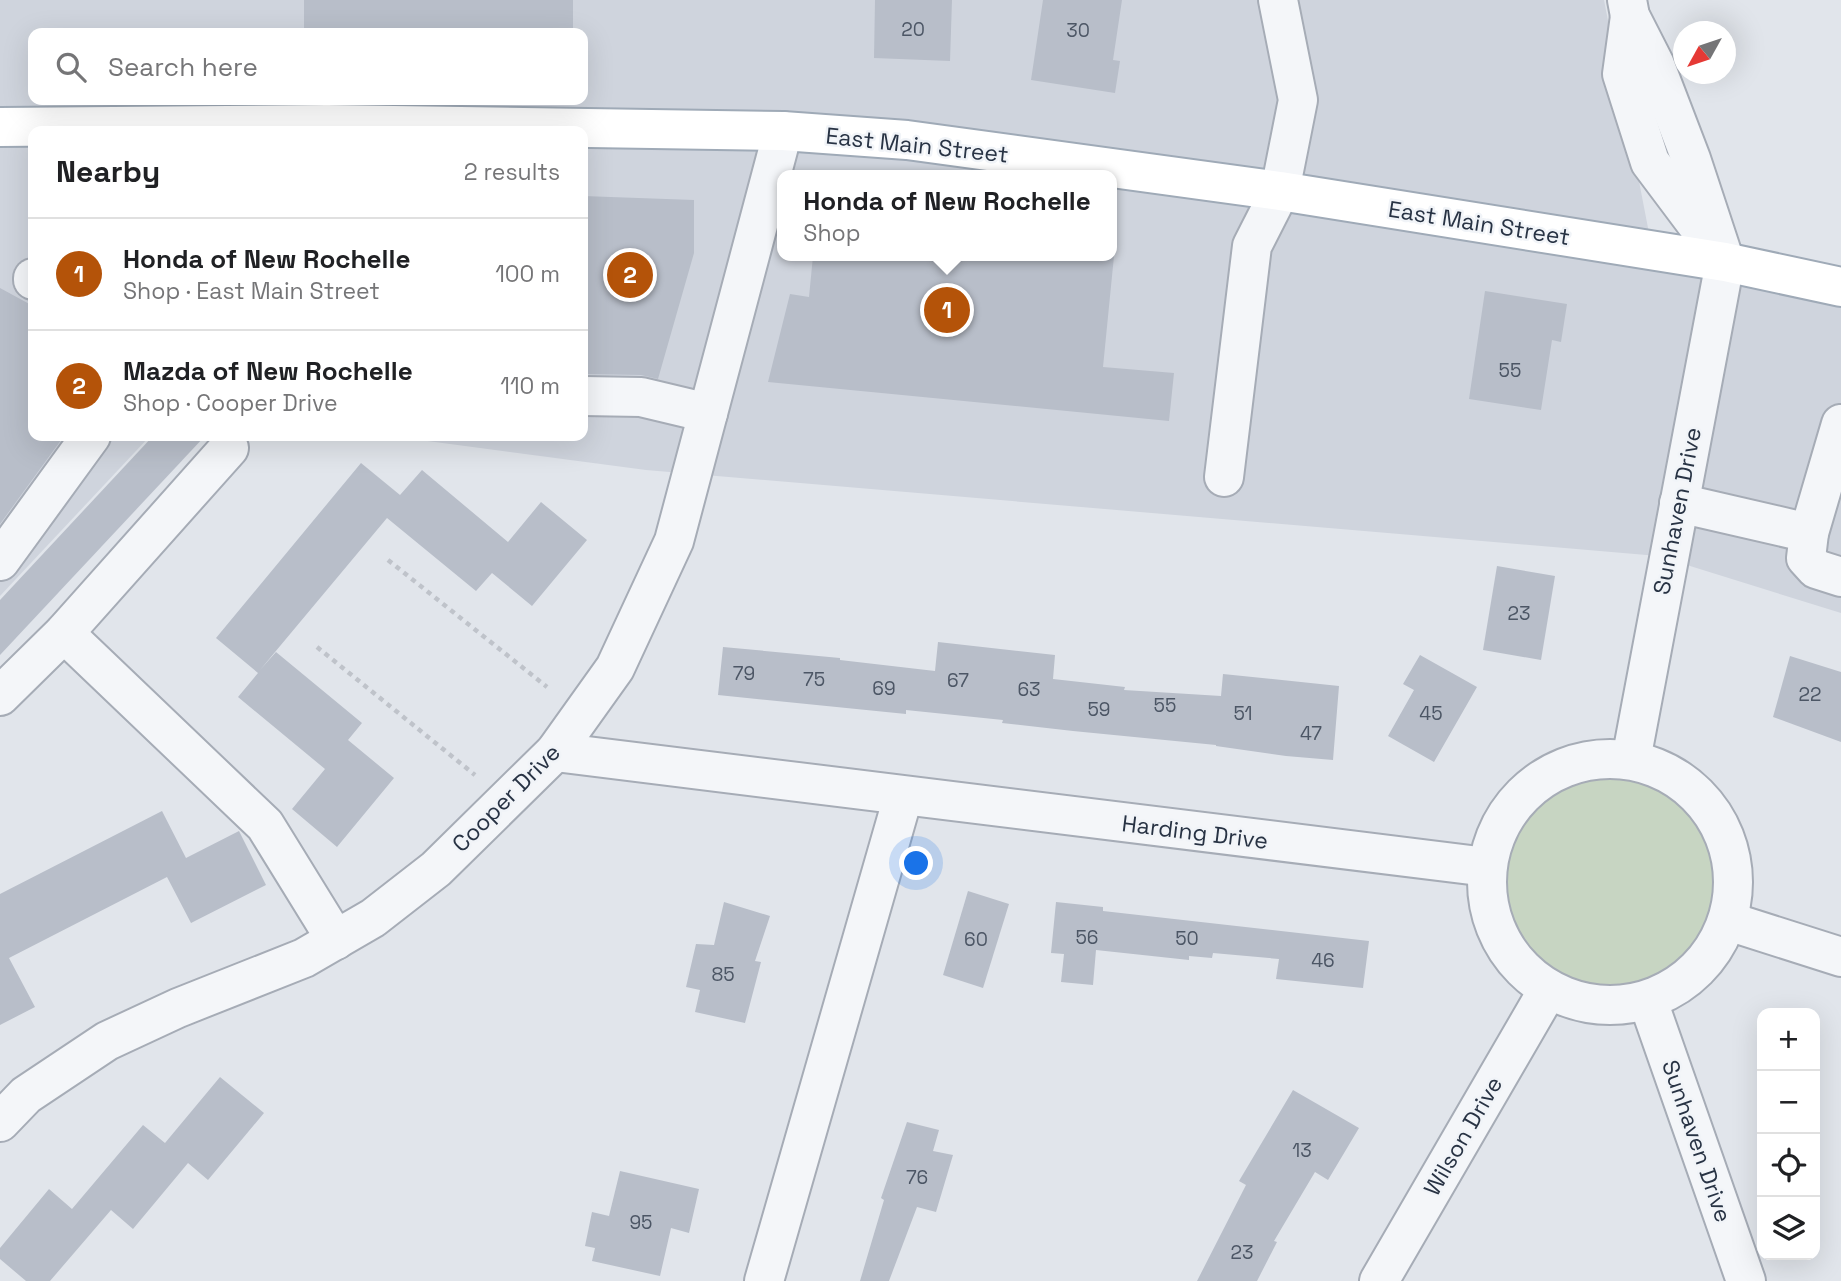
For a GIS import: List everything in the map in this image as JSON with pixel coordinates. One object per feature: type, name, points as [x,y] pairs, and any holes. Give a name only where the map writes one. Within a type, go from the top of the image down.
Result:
[{"type":"main road","name":"East Main Street","points":[[172,126],[280,126]]},
{"type":"main road","name":"East Main Street","points":[[0,127],[28,127]]},
{"type":"main road","name":"East Main Street","points":[[588,130],[783,131],[907,140],[1280,191],[1725,262],[1841,287]]},
{"type":"street","points":[[1224,477],[1252,246],[1280,191],[1298,100],[1278,0]]},
{"type":"street","points":[[1628,8],[1655,65],[1692,159],[1725,262]]},
{"type":"street","name":"Cooper Drive","points":[[0,1122],[26,1096],[107,1041],[178,1008],[304,958],[373,918],[436,869],[555,752],[615,668],[674,541],[783,131]]},
{"type":"street","name":"Sunhaven Drive","points":[[1631,760],[1725,262]]},
{"type":"street","points":[[588,396],[641,397],[708,413]]},
{"type":"street","points":[[1841,424],[1809,533],[1806,558],[1816,569],[1841,577]]},
{"type":"street","points":[[0,561],[87,441]]},
{"type":"street","points":[[0,696],[64,633],[229,448]]},
{"type":"street","points":[[1679,503],[1809,533]]},
{"type":"street","points":[[64,633],[265,825],[336,940]]},
{"type":"street","name":"Harding Drive","points":[[555,752],[1487,867]]},
{"type":"street","points":[[1591,760],[1631,760],[1665,771],[1684,784],[1694,791],[1717,819],[1730,851],[1734,886],[1728,921],[1710,956],[1682,984],[1648,1001],[1614,1007],[1580,1003],[1548,990],[1520,967],[1499,938],[1488,903],[1487,867],[1498,828],[1521,795],[1553,772],[1591,760]]},
{"type":"street","points":[[764,1281],[903,797]]},
{"type":"street","points":[[1728,921],[1841,957]]},
{"type":"street","name":"Wilson Drive","points":[[1379,1281],[1548,990]]},
{"type":"street","name":"Sunhaven Drive","points":[[1648,1001],[1746,1281]]},
{"type":"path","points":[[388,560],[547,687]]},
{"type":"path","points":[[317,648],[476,775]]},
{"type":"shaded area","points":[[0,0],[1604,0],[1649,233],[1841,270],[1841,613],[1658,556],[646,470],[428,441],[588,441],[588,126],[28,126],[28,441],[145,441],[0,596]]},
{"type":"green space","points":[[1618,774],[1649,782],[1668,792],[1685,806],[1699,823],[1709,842],[1715,862],[1715,906],[1709,926],[1699,945],[1685,962],[1668,976],[1639,990],[1596,994],[1575,990],[1555,981],[1537,969],[1522,954],[1501,916],[1497,873],[1501,852],[1510,832],[1522,814],[1537,799],[1575,778]]},
{"type":"building","points":[[304,0],[573,0],[573,28],[304,28]]},
{"type":"building","points":[[875,0],[952,0],[950,61],[874,58]]},
{"type":"building","points":[[1043,0],[1122,0],[1113,60],[1120,61],[1115,93],[1031,80]]},
{"type":"building","points":[[588,196],[694,200],[694,253],[658,379],[641,375],[588,374]]},
{"type":"building","points":[[813,261],[1114,261],[1103,367],[1174,373],[1169,421],[768,382],[790,294],[809,297]]},
{"type":"building","points":[[0,288],[28,303],[28,441],[60,441],[0,524]]},
{"type":"building","points":[[1485,291],[1567,304],[1561,342],[1552,340],[1541,410],[1469,399]]},
{"type":"building","points":[[148,441],[200,441],[0,655],[0,600]]},
{"type":"building","points":[[361,463],[400,495],[422,470],[508,542],[541,502],[587,540],[532,606],[492,573],[476,591],[387,518],[260,670],[276,652],[362,723],[348,740],[394,778],[337,847],[292,809],[325,769],[238,697],[258,673],[216,638]]},
{"type":"building","points":[[1497,566],[1555,576],[1541,660],[1483,650]]},
{"type":"building","points":[[938,642],[1055,655],[1053,679],[1125,687],[1124,690],[1221,696],[1223,674],[1339,686],[1333,760],[1002,723],[1003,720],[906,710],[906,714],[718,695],[723,647],[840,658],[935,671]]},
{"type":"building","points":[[1420,655],[1477,687],[1434,762],[1388,736],[1414,690],[1403,684]]},
{"type":"building","points":[[1790,656],[1841,672],[1841,742],[1773,717]]},
{"type":"building","points":[[162,811],[186,858],[239,831],[266,885],[191,923],[167,877],[9,958],[35,1007],[0,1025],[0,894]]},
{"type":"building","points":[[968,891],[1009,904],[983,988],[943,975]]},
{"type":"building","points":[[724,902],[770,916],[755,961],[761,962],[745,1023],[695,1012],[700,990],[686,987],[696,944],[714,945]]},
{"type":"building","points":[[1056,902],[1103,907],[1103,911],[1369,941],[1363,988],[1276,979],[1279,959],[1213,953],[1212,958],[1189,956],[1189,960],[1096,950],[1093,985],[1061,982],[1064,954],[1051,953]]},
{"type":"building","points":[[220,1077],[264,1113],[208,1180],[188,1163],[133,1229],[111,1210],[50,1281],[26,1281],[0,1259],[0,1248],[49,1189],[72,1209],[143,1125],[165,1143]]},
{"type":"building","points":[[1293,1090],[1359,1128],[1328,1180],[1315,1172],[1274,1241],[1277,1242],[1257,1281],[1197,1281],[1246,1185],[1239,1181]]},
{"type":"building","points":[[907,1122],[939,1130],[933,1151],[953,1155],[936,1212],[917,1207],[889,1281],[860,1281],[884,1200],[881,1198]]},
{"type":"building","points":[[620,1171],[699,1189],[689,1233],[671,1228],[660,1276],[592,1261],[595,1248],[585,1246],[592,1212],[609,1216]]},
{"type":"place","name":"Mazda of New Rochelle","points":[[630,275]]},
{"type":"place","name":"Honda of New Rochelle","points":[[947,310]]}]
